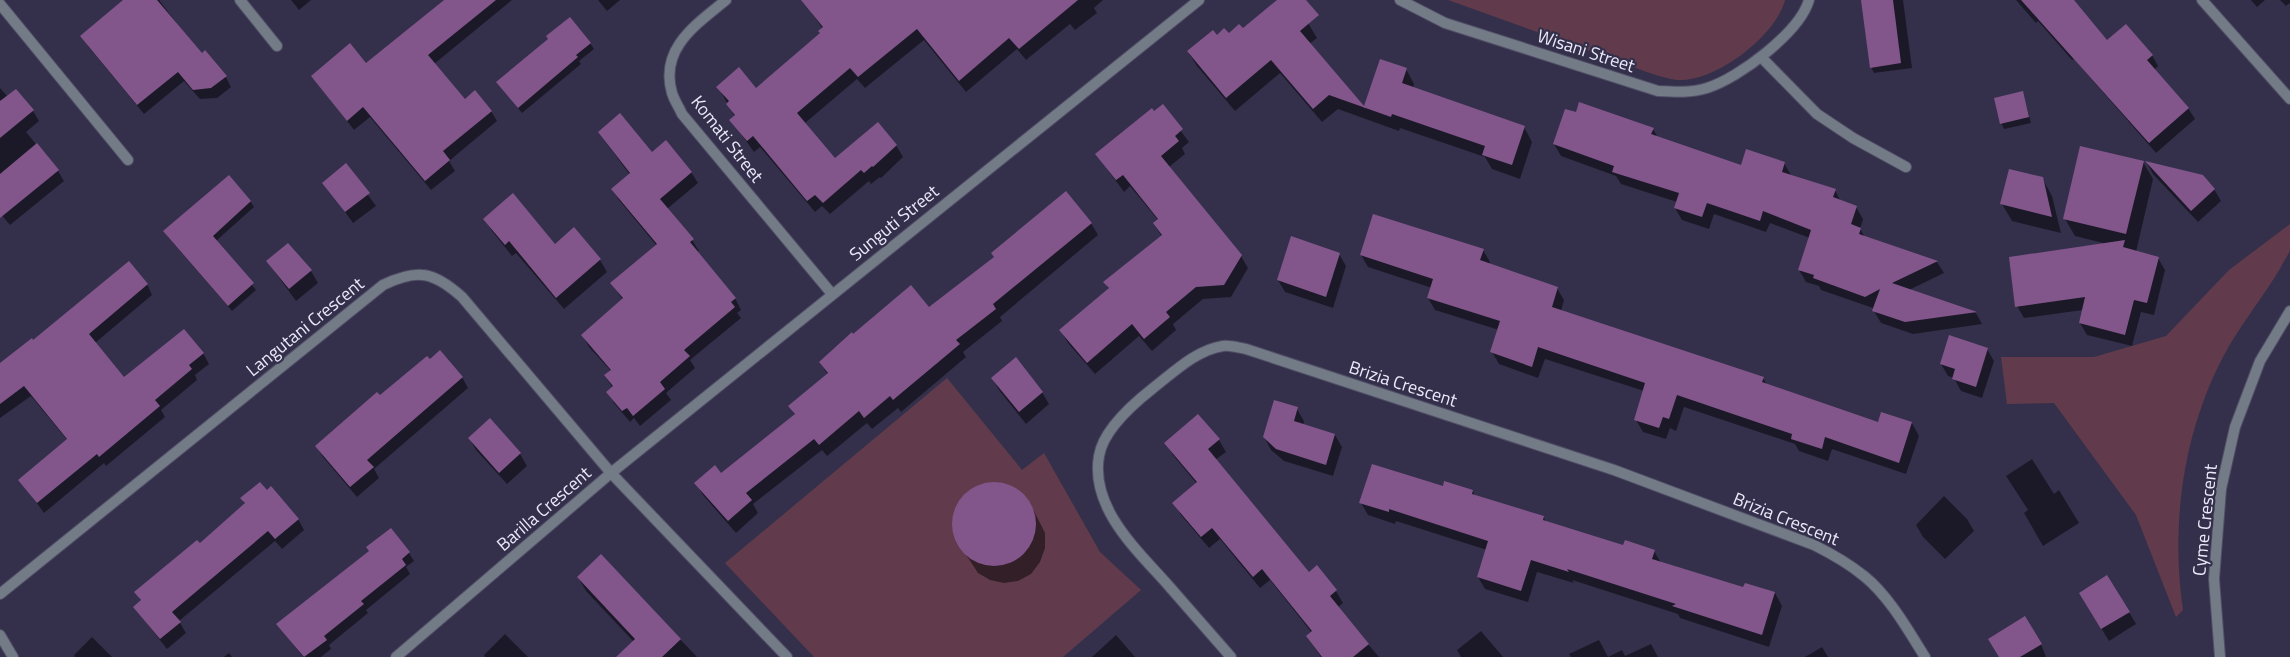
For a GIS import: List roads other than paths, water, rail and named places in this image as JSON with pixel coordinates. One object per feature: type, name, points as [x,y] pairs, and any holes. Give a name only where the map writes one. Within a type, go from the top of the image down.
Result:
[{"type":"street","points":[[240,0],[277,46]]},
{"type":"street","name":"Komati Street","points":[[726,0],[688,31],[674,50],[670,71],[672,92],[682,114],[832,294]]},
{"type":"street","name":"Sunguti Street","points":[[611,473],[1199,0]]},
{"type":"street","name":"Wisani Street","points":[[1400,0],[1445,23],[1658,91],[1683,92],[1708,88],[1737,74],[1761,58],[1796,24],[1807,9],[1809,0]]},
{"type":"street","points":[[2202,0],[2290,99]]},
{"type":"street","points":[[0,4],[128,160]]},
{"type":"street","points":[[1761,58],[1816,114],[1853,138],[1906,167]]},
{"type":"street","name":"Langutani Crescent","points":[[0,594],[383,285],[410,274],[444,282],[462,297],[611,473]]},
{"type":"street","name":"Cyme Crescent","points":[[2220,657],[2214,579],[2221,488],[2235,427],[2260,360],[2290,311]]},
{"type":"street","name":"Brizia Crescent","points":[[1231,657],[1123,533],[1108,508],[1098,481],[1099,455],[1113,425],[1136,401],[1182,366],[1202,352],[1225,346],[1246,349],[1614,470],[1814,545],[1843,560],[1866,577],[1886,600],[1925,657]]},
{"type":"street","name":"Barilla Crescent","points":[[399,656],[611,473],[788,657]]},
{"type":"street","points":[[0,635],[14,657]]}]
